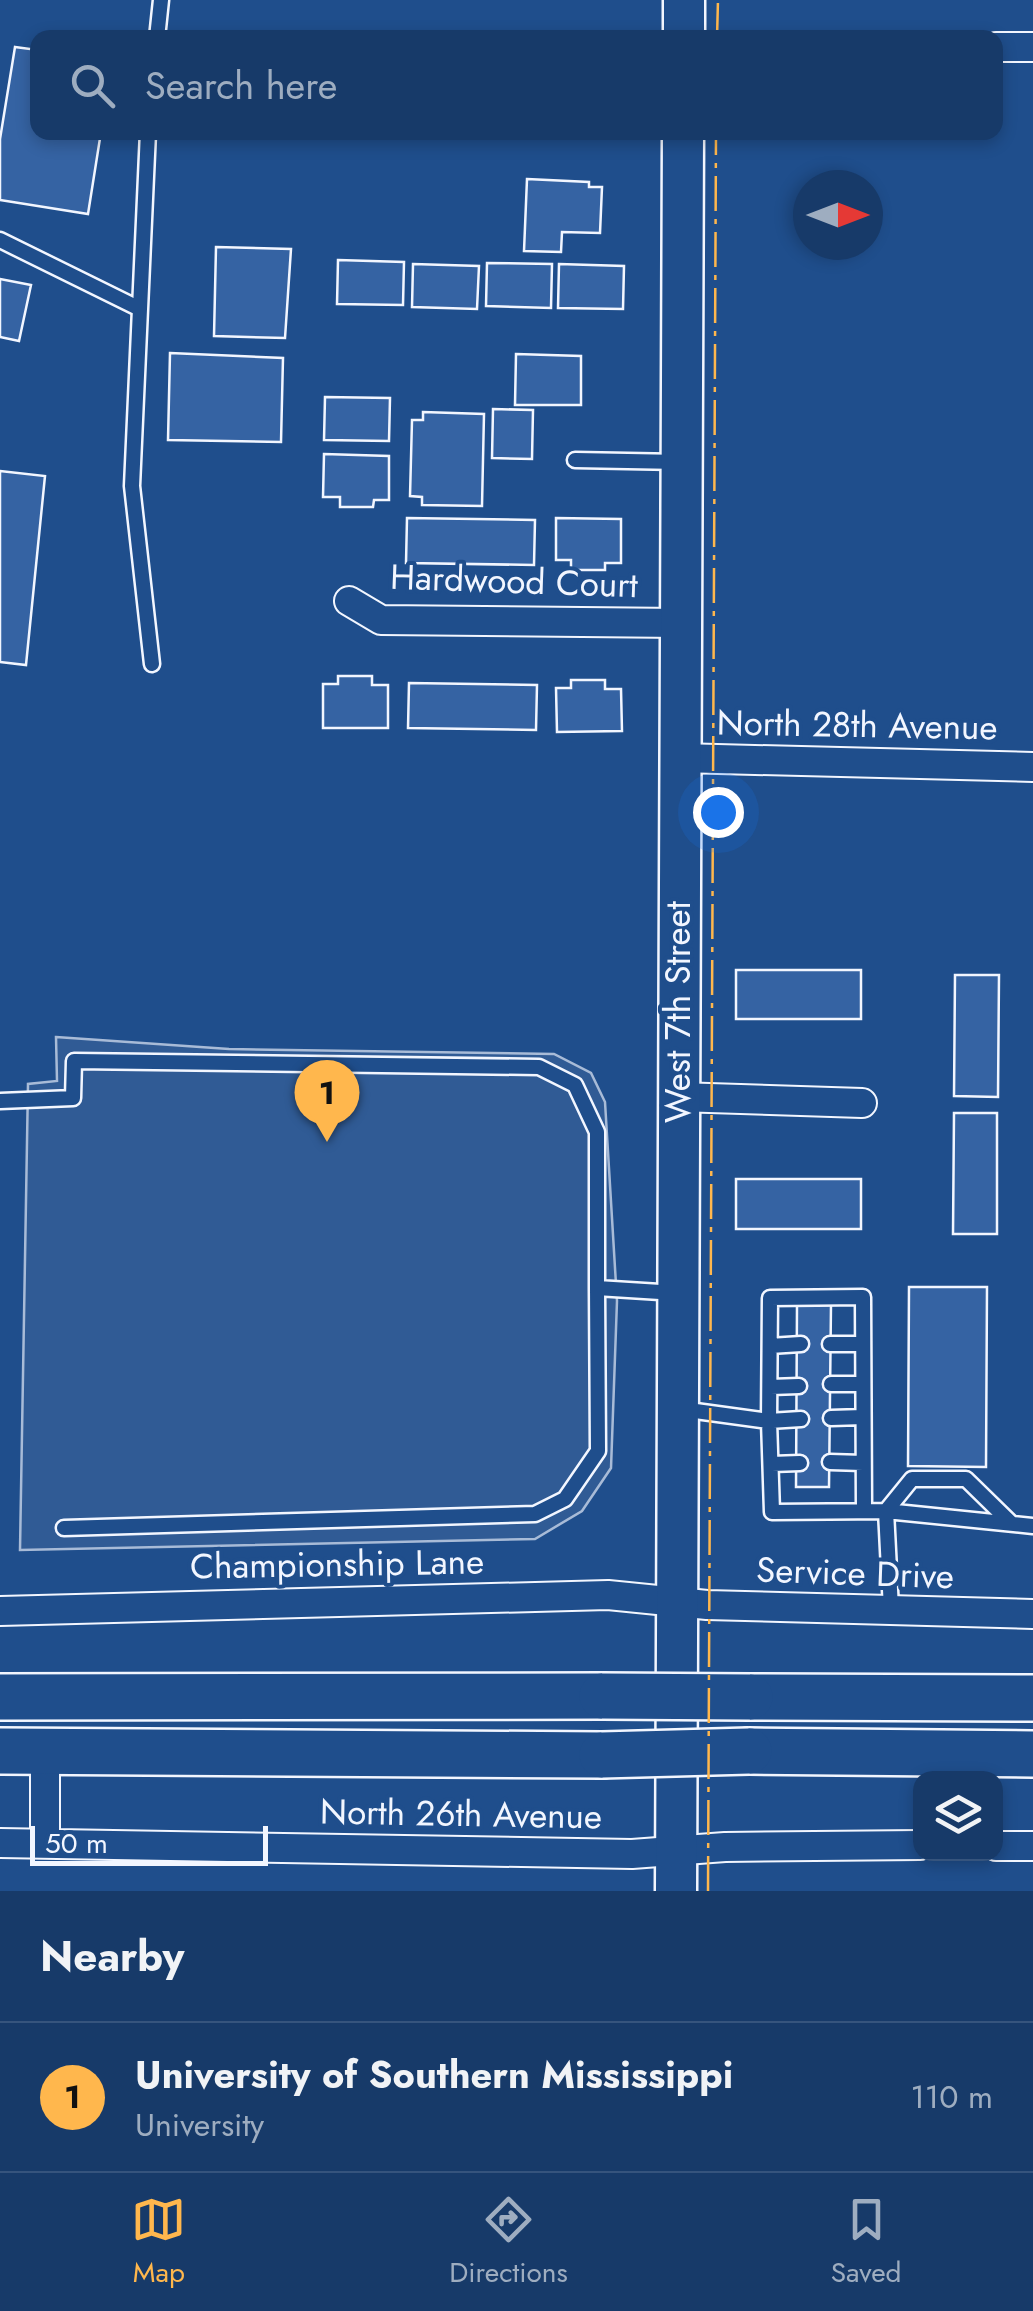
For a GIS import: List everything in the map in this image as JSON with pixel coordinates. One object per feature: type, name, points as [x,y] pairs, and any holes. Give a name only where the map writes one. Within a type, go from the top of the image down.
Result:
[{"type":"main road","points":[[684,0],[684,30]]},
{"type":"main road","name":"West 7th Street","points":[[676,1891],[683,140]]},
{"type":"main road","points":[[0,1697],[1033,1698]]},
{"type":"main road","points":[[0,1751],[1033,1754]]},
{"type":"street","points":[[1003,46],[1033,47]]},
{"type":"street","name":"Hardwood Court","points":[[350,601],[381,620],[680,623]]},
{"type":"street","name":"North 28th Avenue","points":[[680,758],[1033,767]]},
{"type":"street","points":[[678,1096],[862,1103]]},
{"type":"street","name":"Championship Lane","points":[[0,1611],[608,1596],[675,1599]]},
{"type":"street","name":"Service Drive","points":[[675,1599],[707,1606],[1033,1614]]},
{"type":"street","points":[[45,1751],[45,1843]]},
{"type":"street","name":"North 26th Avenue","points":[[0,1844],[632,1854],[913,1845]]},
{"type":"street","points":[[1003,1846],[1033,1846]]},
{"type":"lane","points":[[158,30],[161,0]]},
{"type":"lane","points":[[148,140],[132,486],[152,664]]},
{"type":"lane","points":[[0,240],[138,308]]},
{"type":"lane","points":[[575,460],[681,462]]},
{"type":"lane","points":[[0,1101],[73,1098],[74,1061],[539,1067],[575,1085],[597,1132],[598,1451],[565,1499],[535,1514],[64,1528]]},
{"type":"lane","points":[[596,1288],[676,1293]]},
{"type":"lane","points":[[864,1510],[863,1296],[770,1298],[772,1512],[886,1511],[1033,1526]]},
{"type":"lane","points":[[770,1346],[801,1344]]},
{"type":"lane","points":[[830,1344],[862,1344]]},
{"type":"lane","points":[[831,1384],[863,1384]]},
{"type":"lane","points":[[771,1387],[798,1386]]},
{"type":"lane","points":[[676,1408],[769,1421],[801,1418]]},
{"type":"lane","points":[[831,1418],[863,1417]]},
{"type":"lane","points":[[830,1462],[863,1463]]},
{"type":"lane","points":[[772,1464],[800,1463]]},
{"type":"lane","points":[[892,1610],[886,1511],[912,1479],[966,1479],[1012,1524]]},
{"type":"shaded area","points":[[56,1037],[229,1049],[554,1054],[591,1073],[605,1102],[617,1301],[611,1468],[582,1511],[535,1539],[20,1550],[28,1084],[57,1081]]},
{"type":"building","points":[[15,47],[30,49],[30,140],[100,140],[88,214],[0,200],[0,139]]},
{"type":"building","points":[[527,179],[589,182],[589,187],[602,187],[600,233],[562,232],[561,252],[524,251]]},
{"type":"building","points":[[216,247],[291,249],[285,338],[214,336]]},
{"type":"building","points":[[338,260],[404,262],[403,305],[337,304]]},
{"type":"building","points":[[487,263],[552,264],[551,308],[486,306]]},
{"type":"building","points":[[413,264],[479,266],[477,309],[412,307]]},
{"type":"building","points":[[559,264],[624,266],[623,309],[558,308]]},
{"type":"building","points":[[0,279],[31,285],[19,341],[0,337]]},
{"type":"building","points":[[170,353],[283,358],[281,442],[168,440]]},
{"type":"building","points":[[516,354],[581,356],[581,405],[515,405]]},
{"type":"building","points":[[325,397],[390,398],[389,441],[324,440]]},
{"type":"building","points":[[493,409],[533,410],[532,459],[492,458]]},
{"type":"building","points":[[423,412],[484,414],[482,506],[422,505],[422,497],[410,496],[412,420],[423,420]]},
{"type":"building","points":[[324,454],[389,456],[389,500],[374,500],[373,507],[340,507],[340,497],[323,497]]},
{"type":"building","points":[[0,471],[45,476],[26,665],[0,662]]},
{"type":"building","points":[[407,518],[535,520],[534,565],[406,563]]},
{"type":"building","points":[[556,518],[621,519],[621,563],[605,563],[605,570],[571,570],[571,560],[556,560]]},
{"type":"building","points":[[338,676],[372,676],[372,685],[388,685],[388,728],[323,728],[323,684],[338,684]]},
{"type":"building","points":[[571,680],[605,680],[605,689],[621,689],[622,731],[557,732],[556,688],[571,688]]},
{"type":"building","points":[[409,683],[537,685],[536,730],[408,728]]},
{"type":"building","points":[[736,970],[861,970],[861,1019],[736,1019]]},
{"type":"building","points":[[955,975],[999,975],[998,1097],[954,1096]]},
{"type":"building","points":[[954,1113],[997,1113],[997,1234],[953,1234]]},
{"type":"building","points":[[736,1179],[861,1179],[861,1229],[736,1229]]},
{"type":"building","points":[[909,1287],[987,1287],[986,1467],[908,1466]]},
{"type":"building","points":[[797,1304],[831,1304],[829,1487],[796,1487]]},
{"type":"power","points":[[717,30],[718,0]]},
{"type":"power","points":[[708,1891],[716,140]]},
{"type":"place","name":"University of Southern Mississippi","points":[[327,1142]]}]
